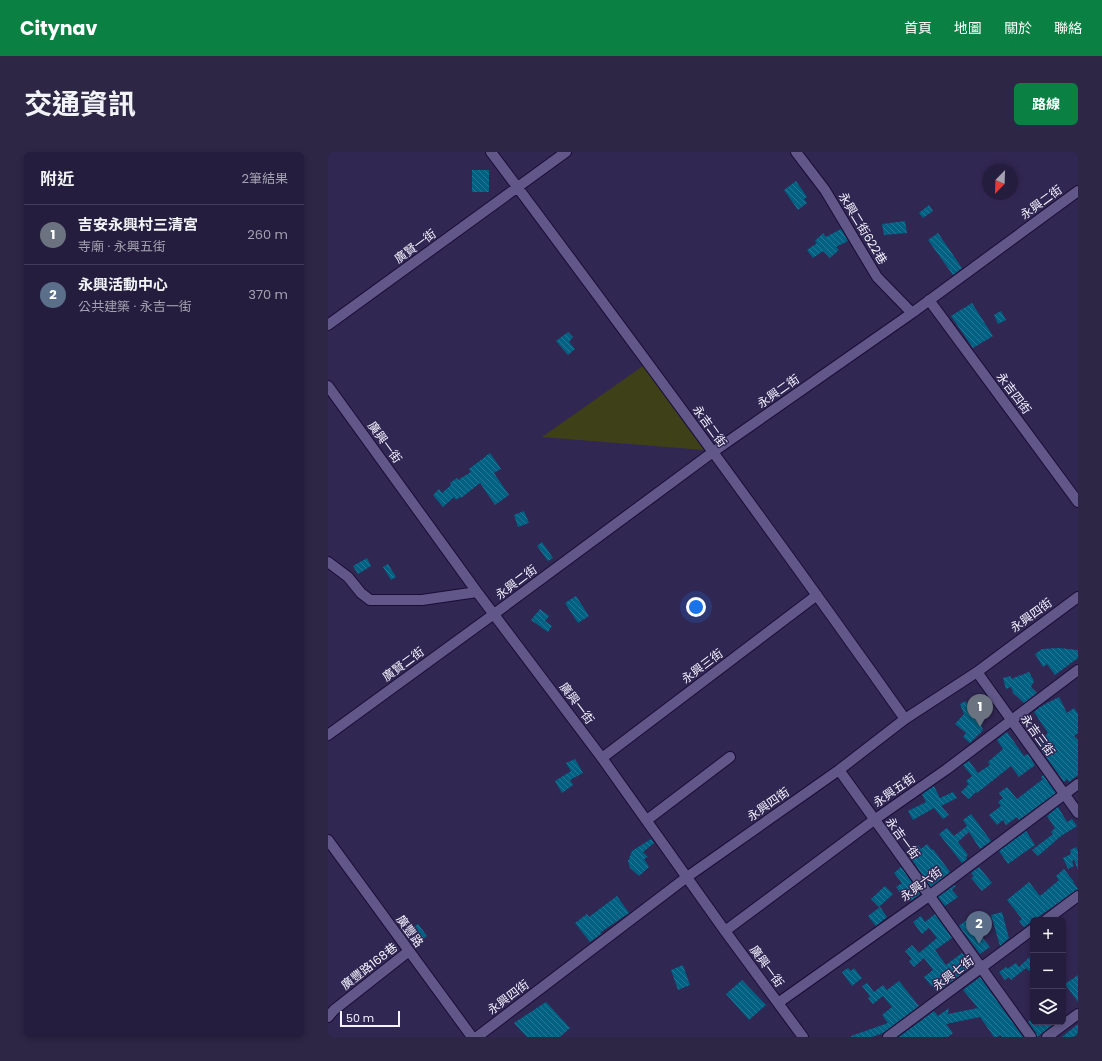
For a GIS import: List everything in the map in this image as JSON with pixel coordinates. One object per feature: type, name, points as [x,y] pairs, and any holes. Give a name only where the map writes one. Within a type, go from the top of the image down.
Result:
[{"type":"street","name":"永吉二街","points":[[491,152],[713,452],[817,595],[904,719]]},
{"type":"street","name":"廣賢一街","points":[[328,325],[566,152]]},
{"type":"street","name":"永興二街622巷","points":[[796,152],[825,190],[877,277],[912,313]]},
{"type":"street","name":"永興二街","points":[[494,614],[713,452],[912,313],[1078,191]]},
{"type":"street","name":"永吉四街","points":[[929,300],[1078,502]]},
{"type":"street","name":"廣興一街","points":[[328,386],[477,592],[602,758],[725,931],[803,1037]]},
{"type":"street","points":[[329,563],[348,577],[361,593],[370,600],[422,600],[477,592]]},
{"type":"street","name":"永興三街","points":[[602,758],[817,595]]},
{"type":"street","name":"永興四街","points":[[477,1037],[687,877],[839,770],[904,719],[977,672],[1078,597]]},
{"type":"street","name":"廣賢二街","points":[[328,735],[494,614]]},
{"type":"street","name":"永興五街","points":[[725,931],[874,820],[947,769],[1078,670]]},
{"type":"street","name":"永吉三街","points":[[977,672],[1078,813]]},
{"type":"street","points":[[647,820],[730,757]]},
{"type":"street","name":"永吉一街","points":[[839,770],[1031,1037]]},
{"type":"street","name":"永興六街","points":[[778,1004],[929,896],[1078,784]]},
{"type":"street","name":"廣豐路","points":[[328,840],[472,1037]]},
{"type":"street","points":[[1050,917],[1078,896]]},
{"type":"street","name":"永興七街","points":[[888,1037],[1030,931]]},
{"type":"street","name":"廣豐路168巷","points":[[328,1017],[334,1010],[409,951]]},
{"type":"street","points":[[1047,1037],[1078,1014]]},
{"type":"green space","points":[[643,366],[704,450],[542,437]]},
{"type":"building","points":[[472,170],[489,170],[489,192],[472,192]]},
{"type":"building","points":[[796,181],[807,197],[804,199],[807,203],[798,210],[784,190]]},
{"type":"building","points":[[929,205],[933,211],[923,218],[919,213]]},
{"type":"building","points":[[905,221],[907,233],[884,235],[882,224]]},
{"type":"building","points":[[841,229],[848,241],[836,247],[839,250],[830,258],[823,251],[813,258],[807,250],[817,243],[815,241],[823,233],[826,237]]},
{"type":"building","points":[[867,229],[871,238],[865,241],[861,232]]},
{"type":"building","points":[[938,233],[962,268],[953,275],[928,240]]},
{"type":"building","points":[[972,303],[993,336],[973,348],[951,316]]},
{"type":"building","points":[[1001,311],[1006,320],[998,324],[994,315]]},
{"type":"building","points":[[568,332],[573,337],[569,342],[575,349],[568,355],[556,341]]},
{"type":"building","points":[[490,453],[501,469],[494,473],[509,495],[495,505],[480,483],[461,498],[460,497],[456,500],[454,497],[443,507],[433,495],[439,489],[442,493],[451,485],[450,483],[471,472],[469,469]]},
{"type":"building","points":[[524,511],[529,523],[518,527],[514,515]]},
{"type":"building","points":[[542,542],[553,558],[548,561],[537,546]]},
{"type":"building","points":[[367,558],[371,566],[358,574],[353,566]]},
{"type":"building","points":[[388,564],[396,577],[391,580],[383,567]]},
{"type":"building","points":[[576,596],[589,616],[578,623],[565,603]]},
{"type":"building","points":[[540,609],[549,616],[545,621],[552,626],[548,632],[531,620]]},
{"type":"building","points":[[1059,648],[1078,650],[1078,658],[1055,675],[1047,664],[1043,667],[1035,654],[1042,649]]},
{"type":"building","points":[[1029,672],[1034,681],[1031,687],[1037,693],[1024,703],[1013,693],[1011,687],[1006,689],[1003,678],[1011,676],[1011,679]]},
{"type":"building","points":[[1059,697],[1067,713],[1074,708],[1078,714],[1078,733],[1074,736],[1078,740],[1078,775],[1069,782],[1067,779],[1064,782],[1036,743],[1048,733],[1034,712],[1040,707]]},
{"type":"building","points":[[966,701],[973,717],[977,715],[983,724],[981,725],[983,730],[970,743],[963,737],[966,733],[955,724],[964,714],[960,704]]},
{"type":"building","points":[[1007,732],[1024,756],[1028,754],[1035,765],[1019,777],[1011,766],[969,799],[961,792],[969,784],[966,781],[972,776],[963,765],[969,761],[978,773],[990,765],[988,762],[1003,749],[997,740]]},
{"type":"building","points":[[575,759],[583,773],[570,780],[573,785],[562,793],[555,781],[571,771],[566,763]]},
{"type":"building","points":[[1043,775],[1056,793],[1019,820],[1017,817],[1006,825],[1003,820],[997,825],[989,815],[1001,806],[998,802],[1003,798],[999,793],[1007,787],[1017,799],[1043,779],[1041,777]]},
{"type":"building","points":[[934,786],[940,798],[953,792],[957,798],[941,806],[949,815],[943,819],[934,808],[913,820],[908,811],[926,802],[922,794]]},
{"type":"building","points":[[1058,807],[1067,822],[1072,819],[1077,826],[1061,836],[1038,856],[1032,850],[1053,834],[1051,832],[1055,828],[1047,816]]},
{"type":"building","points":[[971,814],[991,841],[980,849],[969,832],[958,842],[968,855],[966,857],[967,859],[962,863],[939,834],[947,828],[954,836],[967,826],[963,820]]},
{"type":"building","points":[[1026,831],[1035,845],[1008,864],[999,851]]},
{"type":"building","points":[[651,839],[654,843],[643,852],[648,857],[644,859],[649,867],[639,876],[630,868],[628,861],[632,851]]},
{"type":"building","points":[[927,844],[932,850],[933,849],[950,872],[931,887],[910,857],[915,853],[913,850],[918,845],[921,849]]},
{"type":"building","points":[[1076,847],[1078,851],[1078,870],[1074,860],[1072,861],[1074,866],[1068,869],[1063,858],[1071,854],[1070,850]]},
{"type":"building","points":[[901,867],[920,894],[911,901],[907,895],[904,897],[896,887],[902,883],[894,873]]},
{"type":"building","points":[[979,867],[992,883],[982,891],[971,878],[974,876],[971,873]]},
{"type":"building","points":[[1064,869],[1078,889],[1038,917],[1030,917],[1030,923],[1024,927],[1019,921],[1022,919],[1007,900],[1029,882],[1040,896],[1059,880],[1056,876]]},
{"type":"building","points":[[955,885],[956,886],[952,890],[958,897],[945,906],[938,897]]},
{"type":"building","points":[[885,886],[893,894],[879,907],[871,899]]},
{"type":"building","points":[[617,896],[629,913],[601,932],[601,934],[590,942],[575,923],[587,914],[589,917]]},
{"type":"building","points":[[880,907],[887,917],[876,926],[868,916]]},
{"type":"building","points":[[1002,912],[1009,938],[1000,946],[991,915]]},
{"type":"building","points":[[935,914],[952,938],[935,950],[946,965],[962,953],[972,966],[943,988],[941,985],[935,990],[924,977],[933,970],[924,958],[914,967],[909,961],[912,959],[905,951],[912,945],[919,953],[937,938],[929,928],[922,934],[913,922],[921,916],[925,922]]},
{"type":"building","points":[[970,917],[980,929],[977,931],[990,947],[980,954],[959,926]]},
{"type":"building","points":[[418,924],[427,936],[418,943],[409,930]]},
{"type":"building","points":[[1030,957],[1030,970],[1029,971],[1026,968],[1011,980],[1009,977],[1005,980],[999,972],[1016,963],[1019,967]]},
{"type":"building","points":[[683,965],[690,985],[678,990],[671,970]]},
{"type":"building","points":[[848,968],[851,971],[854,968],[862,978],[852,986],[842,972]]},
{"type":"building","points":[[1078,975],[1078,1002],[1066,985],[1066,983]]},
{"type":"building","points":[[980,977],[1023,1037],[1002,1037],[1001,1035],[994,1037],[980,1017],[946,1024],[953,1033],[948,1037],[899,1037],[934,1011],[938,1016],[949,1008],[948,1014],[978,1008],[963,990]]},
{"type":"building","points":[[742,980],[766,1005],[749,1020],[726,994]]},
{"type":"building","points":[[899,981],[919,1006],[883,1033],[872,1037],[851,1037],[888,1023],[882,1015],[892,1007],[883,996],[873,1004],[868,998],[870,996],[862,986],[867,983],[874,992],[883,985],[887,990]]},
{"type":"building","points":[[546,1002],[570,1028],[560,1037],[527,1037],[514,1023]]},
{"type":"building","points":[[1078,1024],[1078,1037],[1062,1037]]},
{"type":"building","points":[[1030,1025],[1052,1025],[1037,1037]]},
{"type":"place","name":"吉安永興村三清宮","points":[[980,727]]},
{"type":"place","name":"永興活動中心","points":[[979,944]]}]
